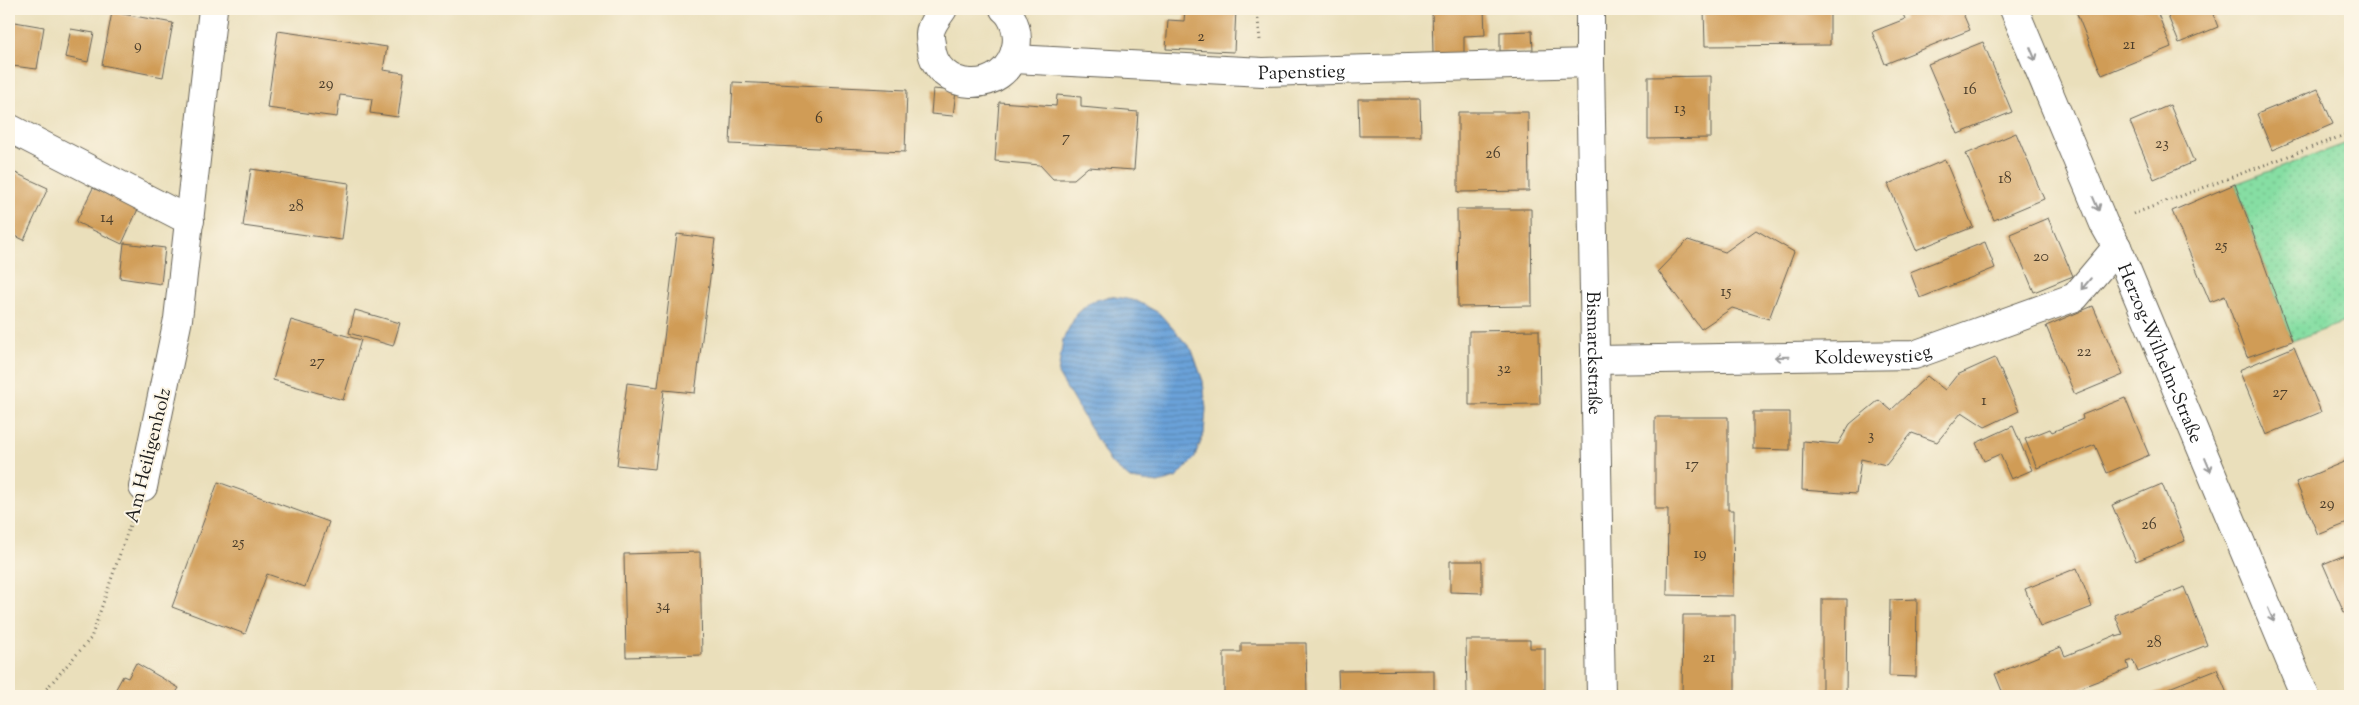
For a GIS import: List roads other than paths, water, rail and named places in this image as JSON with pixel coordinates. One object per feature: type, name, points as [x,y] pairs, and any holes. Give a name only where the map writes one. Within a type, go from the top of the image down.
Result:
[{"type":"street","name":"Am Heiligenholz","points":[[143,487],[178,319],[212,9]]},
{"type":"street","points":[[943,9],[930,30],[931,54],[946,74],[969,84],[985,83],[1002,74],[1014,59],[1018,37],[1010,14],[1004,9]]},
{"type":"street","name":"Bismarckstraße","points":[[1590,9],[1601,696]]},
{"type":"street","name":"Herzog-Wilhelm-Straße","points":[[2014,9],[2305,696]]},
{"type":"street","name":"Papenstieg","points":[[1014,59],[1263,72],[1590,63]]},
{"type":"street","points":[[9,128],[190,221]]},
{"type":"street","name":"Koldeweystieg","points":[[1595,360],[1914,355],[2075,297],[2110,235]]},
{"type":"water","points":[[1110,296],[1137,301],[1159,313],[1192,350],[1203,381],[1206,409],[1204,434],[1194,459],[1176,478],[1158,483],[1130,479],[1110,462],[1058,374],[1063,339],[1076,315],[1090,302]]}]
